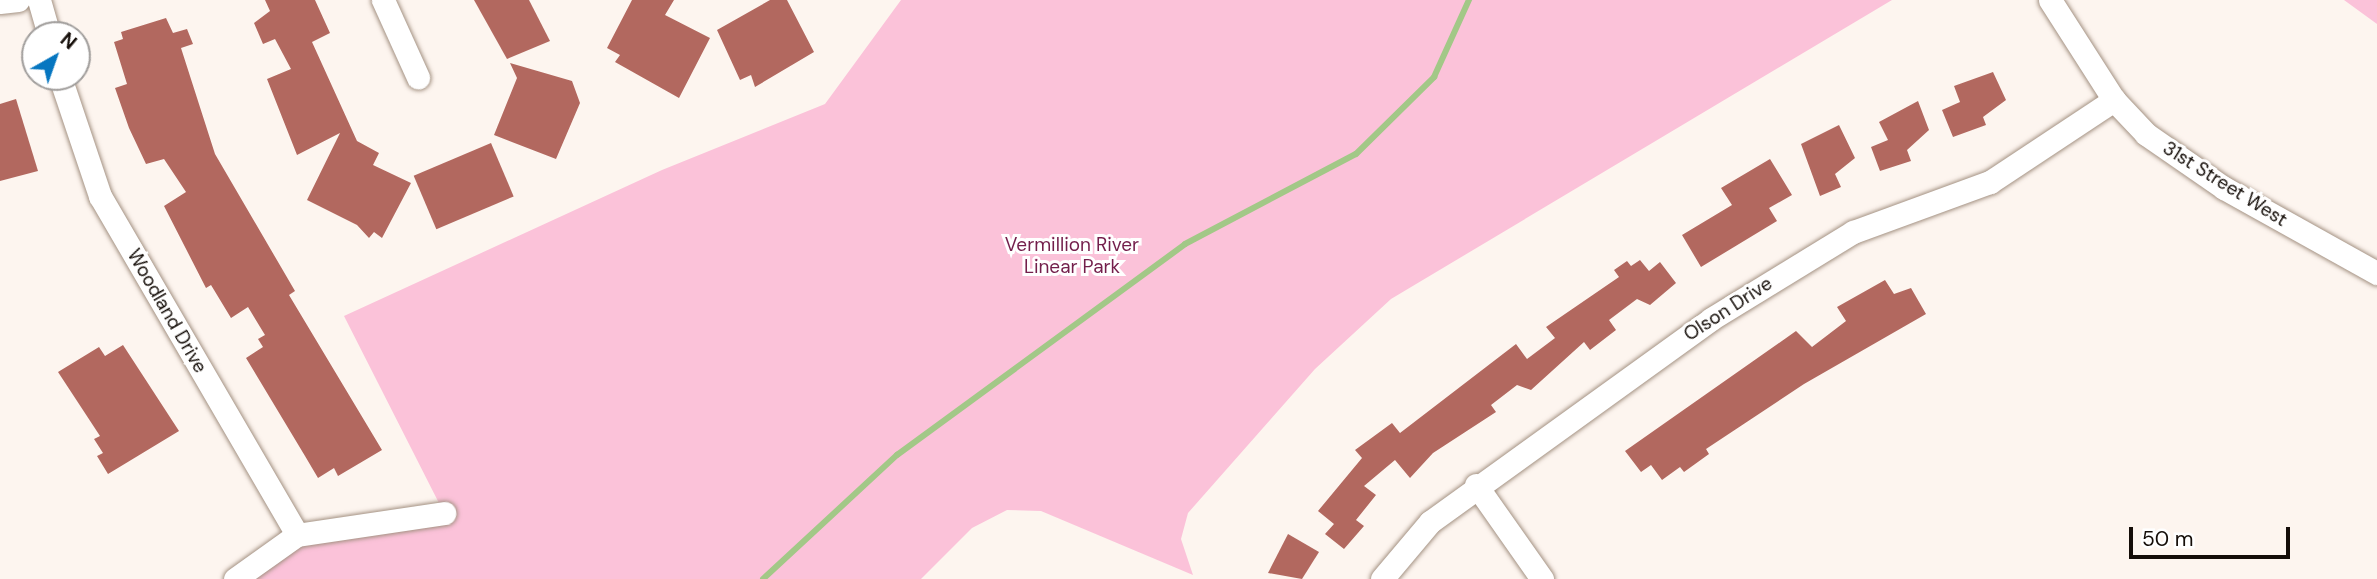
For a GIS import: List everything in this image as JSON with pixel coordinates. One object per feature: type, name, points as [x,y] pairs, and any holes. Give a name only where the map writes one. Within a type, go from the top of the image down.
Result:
[{"type":"street","points":[[0,2],[18,0]]},
{"type":"street","points":[[39,0],[45,21]]},
{"type":"street","points":[[383,0],[418,77]]},
{"type":"street","name":"31st Street West","points":[[2050,0],[2114,100],[2181,161],[2377,273]]},
{"type":"street","name":"Woodland Drive","points":[[66,91],[100,196],[297,535]]},
{"type":"street","name":"Olson Drive","points":[[1382,579],[1430,522],[1476,485],[1810,257],[1853,232],[1990,182],[2114,100]]},
{"type":"street","points":[[1476,485],[1542,579]]},
{"type":"street","points":[[235,579],[297,535],[444,513]]},
{"type":"green space","name":"Vermillion River Linear Park","points":[[901,0],[1892,0],[1391,299],[1315,369],[1188,513],[1181,539],[1193,575],[1041,511],[1007,510],[972,528],[921,579],[235,579],[276,544],[444,513],[344,316],[662,170],[825,104]]},
{"type":"green space","points":[[2344,0],[2377,0],[2377,24]]},
{"type":"building","points":[[265,0],[315,0],[330,33],[312,42],[357,141],[379,153],[373,165],[411,183],[382,238],[374,232],[369,238],[357,225],[307,200],[340,133],[297,155],[267,79],[291,69],[275,39],[263,44],[254,23],[270,11]]},
{"type":"building","points":[[474,0],[529,0],[550,41],[507,59]]},
{"type":"building","points":[[632,0],[674,0],[665,15],[710,38],[679,98],[615,62],[620,55],[607,48]]},
{"type":"building","points":[[770,0],[787,0],[814,52],[755,87],[751,75],[740,80],[717,30]]},
{"type":"building","points":[[166,18],[173,33],[187,29],[193,44],[181,48],[215,154],[295,291],[289,295],[382,450],[338,476],[334,468],[318,478],[246,358],[263,347],[258,339],[265,335],[248,307],[231,318],[211,285],[206,288],[164,206],[186,192],[164,159],[146,164],[129,128],[115,88],[127,84],[114,42],[123,39],[121,32]]},
{"type":"building","points":[[510,63],[572,81],[580,103],[556,159],[494,135],[517,78]]},
{"type":"building","points":[[1993,72],[2006,100],[1983,117],[1986,125],[1953,137],[1942,110],[1960,102],[1954,86]]},
{"type":"building","points":[[16,99],[38,171],[0,181],[0,104]]},
{"type":"building","points":[[1918,101],[1929,130],[1907,150],[1911,161],[1880,171],[1871,147],[1888,140],[1879,122]]},
{"type":"building","points":[[1839,125],[1855,158],[1835,174],[1841,187],[1820,196],[1801,144]]},
{"type":"building","points":[[491,143],[514,196],[436,229],[414,176]]},
{"type":"building","points":[[1770,159],[1792,195],[1769,208],[1777,221],[1701,267],[1682,235],[1732,205],[1721,188]]},
{"type":"building","points":[[1640,260],[1649,271],[1660,262],[1676,283],[1650,305],[1637,299],[1609,320],[1616,330],[1590,350],[1584,342],[1531,390],[1517,385],[1491,405],[1496,412],[1433,453],[1410,478],[1395,460],[1364,486],[1376,495],[1356,520],[1364,526],[1344,549],[1325,534],[1334,524],[1318,511],[1362,458],[1355,450],[1392,423],[1400,433],[1516,344],[1527,359],[1555,338],[1546,327],[1619,277],[1614,270],[1627,261],[1631,266]]},
{"type":"building","points":[[1885,280],[1894,294],[1911,288],[1926,314],[1804,384],[1706,449],[1709,454],[1684,472],[1680,467],[1662,480],[1651,465],[1641,472],[1625,451],[1796,331],[1812,347],[1846,321],[1837,307]]},
{"type":"building","points":[[123,345],[179,431],[108,474],[97,456],[103,453],[94,439],[100,436],[58,372],[99,347],[105,356]]},
{"type":"building","points":[[1288,534],[1319,552],[1302,579],[1268,573]]},
{"type":"waterway","points":[[763,579],[897,455],[1185,244],[1356,154],[1434,77],[1469,0]]}]
